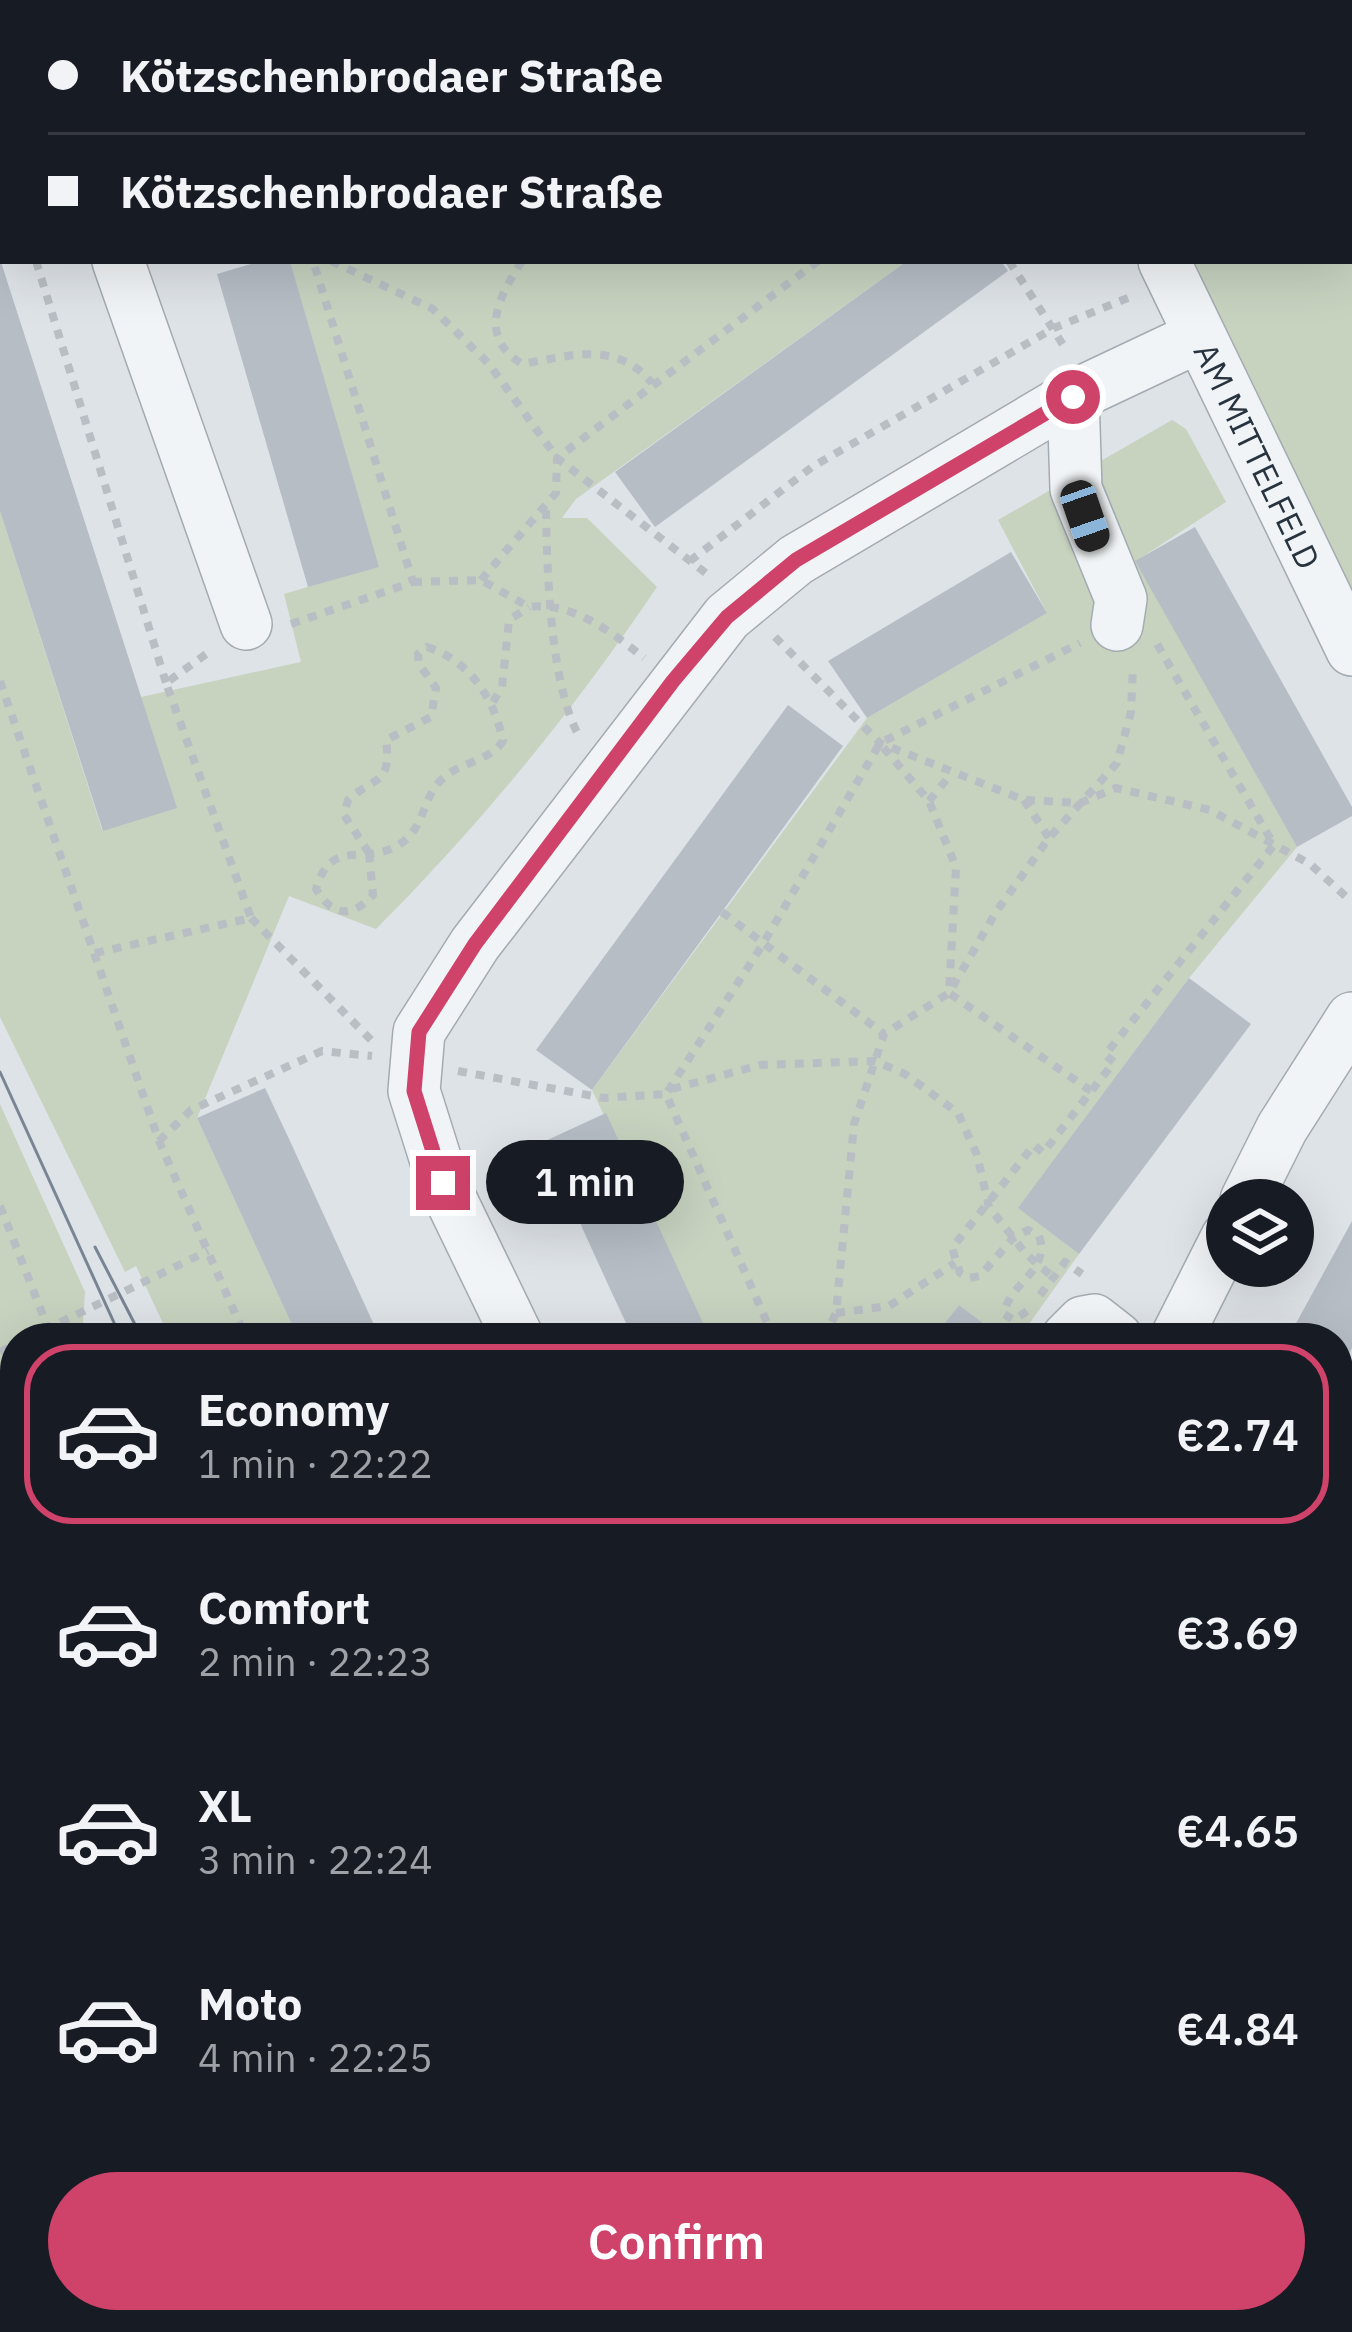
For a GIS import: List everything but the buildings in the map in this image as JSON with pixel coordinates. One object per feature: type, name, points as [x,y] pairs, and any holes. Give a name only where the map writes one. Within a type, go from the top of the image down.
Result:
[{"type":"street","points":[[119,264],[246,625]]},
{"type":"street","name":"AM MITTELFELD","points":[[1168,272],[1196,338],[1352,650]]},
{"type":"street","points":[[511,1323],[429,1149],[414,1091],[419,1032],[475,944],[673,681],[744,603],[796,560],[1081,393],[1196,338]]},
{"type":"street","points":[[1081,393],[1076,489],[1134,631]]},
{"type":"street","points":[[1256,1179],[1282,1128],[1352,1018]]},
{"type":"street","points":[[1184,1323],[1206,1279]]},
{"type":"path","points":[[37,264],[166,683],[250,918],[389,1058]]},
{"type":"path","points":[[314,264],[412,582]]},
{"type":"path","points":[[338,264],[433,309],[489,364],[556,458],[744,603],[880,743],[929,801],[956,867],[949,993]]},
{"type":"path","points":[[520,264],[496,311],[493,329],[506,354],[522,364],[588,350],[638,366],[652,383]]},
{"type":"path","points":[[556,458],[814,264]]},
{"type":"path","points":[[1012,264],[1054,328],[1081,393]]},
{"type":"path","points":[[690,561],[812,467],[1054,328],[1168,272]]},
{"type":"path","points":[[482,580],[556,493],[556,458]]},
{"type":"path","points":[[545,508],[550,603],[566,713],[603,778]]},
{"type":"path","points":[[166,683],[246,625],[290,625],[412,582],[482,580],[529,607]]},
{"type":"path","points":[[492,704],[502,687],[509,620],[529,607],[550,603],[614,634],[673,681]]},
{"type":"path","points":[[831,1323],[836,1313],[854,1124],[884,1034],[949,993],[996,912],[1049,838],[1117,764],[1131,712],[1129,628],[1274,845]]},
{"type":"path","points":[[767,1323],[666,1094],[763,944],[880,743],[1134,631]]},
{"type":"path","points":[[369,853],[344,815],[348,800],[374,787],[385,772],[386,740],[431,717],[436,688],[418,664],[418,654],[427,647],[470,674],[492,704],[503,741],[493,754],[445,776],[431,791],[415,831],[397,847],[369,853],[336,856],[322,867],[316,889],[327,907],[343,913],[359,910],[373,895],[369,853]]},
{"type":"path","points":[[0,680],[159,1141],[239,1323]]},
{"type":"path","points":[[880,743],[1024,800],[1080,803],[1116,788],[1210,810],[1310,864],[1352,902]]},
{"type":"path","points":[[929,801],[951,774]]},
{"type":"path","points":[[1024,800],[1049,838]]},
{"type":"path","points":[[1084,1286],[1074,1265],[1065,1262],[1026,1313],[1014,1320],[1004,1315],[1008,1299],[1038,1264],[1039,1236],[1028,1230],[1013,1238],[980,1276],[969,1278],[956,1263],[952,1248],[989,1208],[1034,1144],[1042,1154],[1114,1062],[1105,1055],[1274,845]]},
{"type":"path","points":[[722,912],[884,1034]]},
{"type":"path","points":[[95,953],[250,918]]},
{"type":"path","points":[[949,993],[1091,1091]]},
{"type":"path","points":[[669,1090],[760,1065],[875,1061],[905,1074],[958,1113],[977,1155],[989,1208],[1065,1287]]},
{"type":"path","points":[[0,1206],[46,1323]]},
{"type":"path","points":[[58,1323],[208,1251]]},
{"type":"path","points":[[836,1313],[889,1306],[956,1263]]},
{"type":"green space","points":[[291,264],[903,264],[576,499],[562,518],[587,518],[657,587],[525,765],[415,889],[376,929],[289,896],[197,1118],[291,1323],[163,1323],[136,1266],[125,1272],[0,1017],[0,511],[102,830],[176,808],[141,697],[301,662],[284,594],[378,566]]},
{"type":"green space","points":[[1191,264],[1352,264],[1352,598]]},
{"type":"green space","points":[[1172,420],[1186,429],[1226,502],[1136,561],[1297,847],[1189,978],[1019,1208],[1079,1254],[1030,1323],[983,1323],[959,1305],[945,1323],[703,1323],[592,1090],[867,718],[1047,613],[998,520]]},
{"type":"green space","points":[[0,1104],[85,1292],[83,1323],[0,1323]]},
{"type":"tram line","points":[[0,1072],[114,1323]]},
{"type":"tram line","points":[[95,1247],[134,1323]]},
{"type":"route","points":[[443,1183],[414,1091],[419,1032],[475,944],[673,681],[727,617],[796,560],[1073,397]]}]
